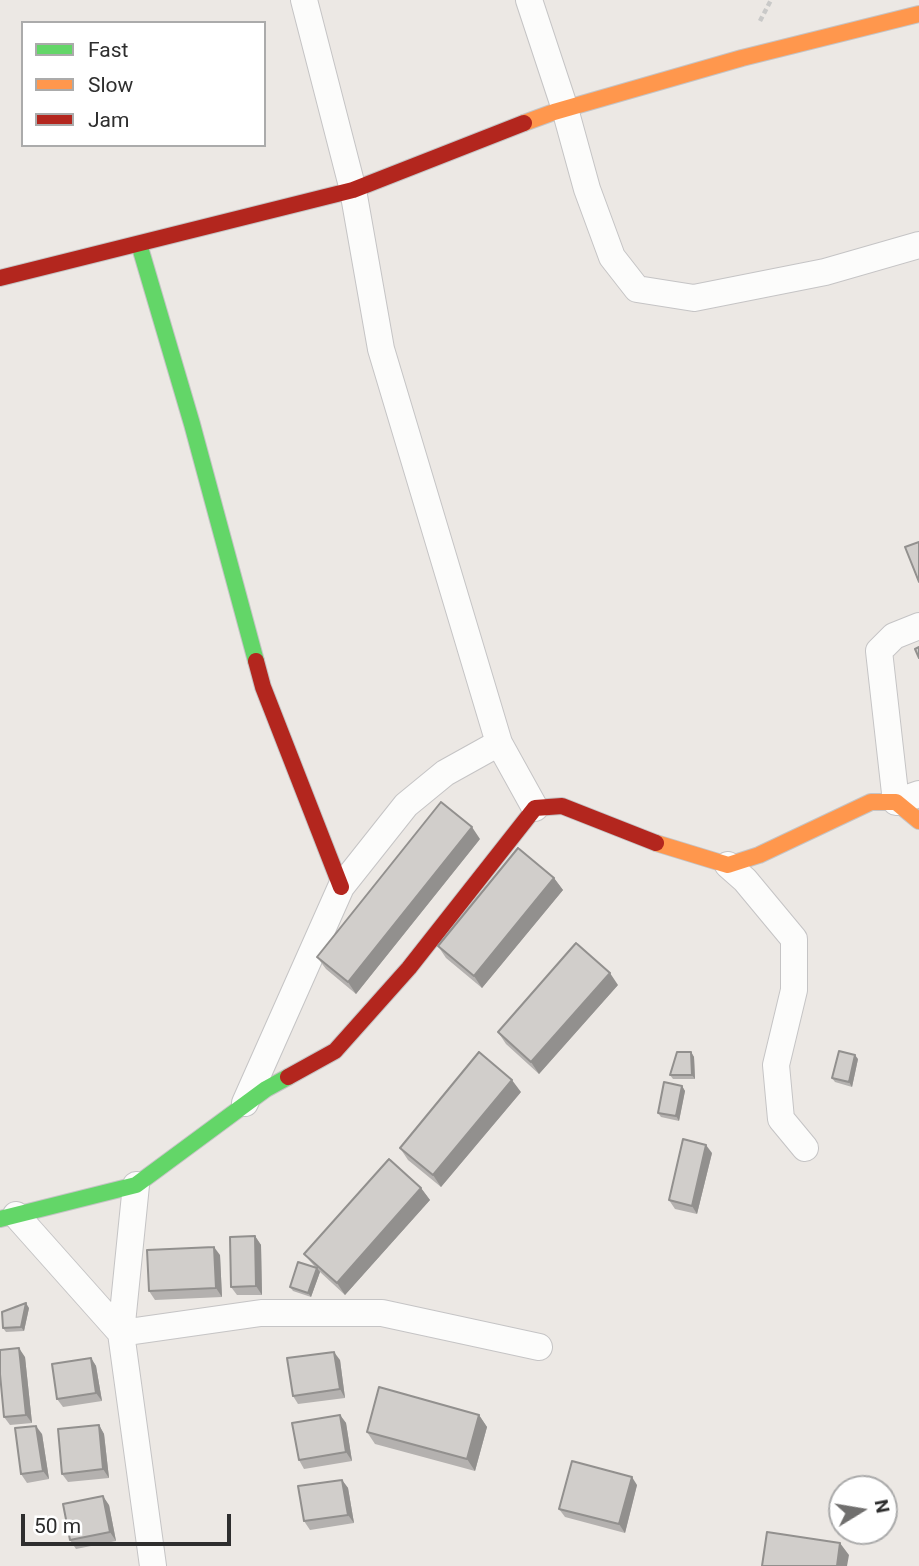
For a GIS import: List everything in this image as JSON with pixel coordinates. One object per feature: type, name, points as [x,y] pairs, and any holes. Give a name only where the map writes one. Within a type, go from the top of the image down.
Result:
[{"type":"street","points":[[304,0],[353,190],[381,349],[499,743],[535,808]]},
{"type":"street","points":[[529,0],[565,109],[587,189],[612,257],[637,289],[694,298],[825,272],[919,244]]},
{"type":"street","points":[[0,278],[353,190],[565,109],[741,58],[919,14]]},
{"type":"street","points":[[139,244],[192,424],[263,687],[341,887]]},
{"type":"street","points":[[919,626],[894,636],[879,651],[908,798],[919,821]]},
{"type":"street","points":[[245,1105],[341,887],[406,805],[444,773],[499,743]]},
{"type":"street","points":[[728,865],[759,855],[871,802],[908,798]]},
{"type":"street","points":[[8,1217],[136,1185],[266,1089],[335,1051],[409,968],[535,808],[562,806],[656,843],[728,865],[745,880],[794,939],[794,990],[776,1065],[781,1119],[805,1148]]},
{"type":"street","points":[[136,1185],[121,1333],[153,1566]]},
{"type":"street","points":[[8,1217],[121,1333]]},
{"type":"street","points":[[121,1333],[261,1313],[382,1313],[539,1347]]},
{"type":"building","points":[[919,542],[919,582],[905,547]]},
{"type":"building","points":[[441,802],[472,827],[348,982],[317,957]]},
{"type":"building","points":[[518,848],[554,878],[474,976],[438,946]]},
{"type":"building","points":[[576,943],[610,973],[531,1062],[498,1032]]},
{"type":"building","points":[[839,1051],[855,1055],[849,1082],[832,1078]]},
{"type":"building","points":[[479,1052],[512,1080],[433,1175],[400,1148]]},
{"type":"building","points":[[677,1052],[691,1052],[692,1075],[670,1075]]},
{"type":"building","points":[[664,1082],[682,1086],[676,1116],[658,1113]]},
{"type":"building","points":[[683,1139],[706,1145],[692,1206],[669,1200]]},
{"type":"building","points":[[389,1159],[421,1188],[337,1283],[304,1254]]},
{"type":"building","points":[[255,1236],[256,1286],[231,1287],[230,1237]]},
{"type":"building","points":[[214,1247],[216,1288],[149,1291],[147,1250]]},
{"type":"building","points":[[298,1262],[317,1268],[308,1293],[290,1287]]},
{"type":"building","points":[[26,1303],[21,1327],[3,1328],[2,1312]]},
{"type":"building","points":[[19,1348],[26,1415],[4,1417],[0,1350]]},
{"type":"building","points":[[334,1352],[340,1389],[293,1396],[287,1358]]},
{"type":"building","points":[[91,1358],[96,1393],[57,1399],[52,1364]]},
{"type":"building","points":[[379,1387],[479,1415],[467,1459],[367,1432]]},
{"type":"building","points":[[340,1415],[346,1452],[299,1460],[292,1423]]},
{"type":"building","points":[[99,1425],[103,1469],[62,1474],[58,1429]]},
{"type":"building","points":[[36,1426],[43,1471],[21,1474],[15,1428]]},
{"type":"building","points":[[572,1461],[632,1477],[619,1524],[559,1509]]},
{"type":"building","points":[[342,1480],[348,1515],[304,1521],[298,1486]]},
{"type":"building","points":[[103,1496],[110,1532],[70,1540],[63,1504]]},
{"type":"building","points":[[767,1532],[840,1545],[837,1566],[762,1566]]},
{"type":"traffic: fast","points":[[139,244],[192,424],[256,661]]},
{"type":"traffic: fast","points":[[0,1219],[136,1185],[266,1089],[288,1077]]},
{"type":"traffic: slow","points":[[524,123],[742,58],[919,14]]},
{"type":"traffic: slow","points":[[656,843],[728,865],[759,855],[871,802],[896,802],[919,821]]},
{"type":"traffic: jam","points":[[0,278],[353,190],[524,123]]},
{"type":"traffic: jam","points":[[256,661],[263,687],[341,887]]},
{"type":"traffic: jam","points":[[288,1077],[335,1051],[409,968],[535,808],[562,806],[656,843]]}]
